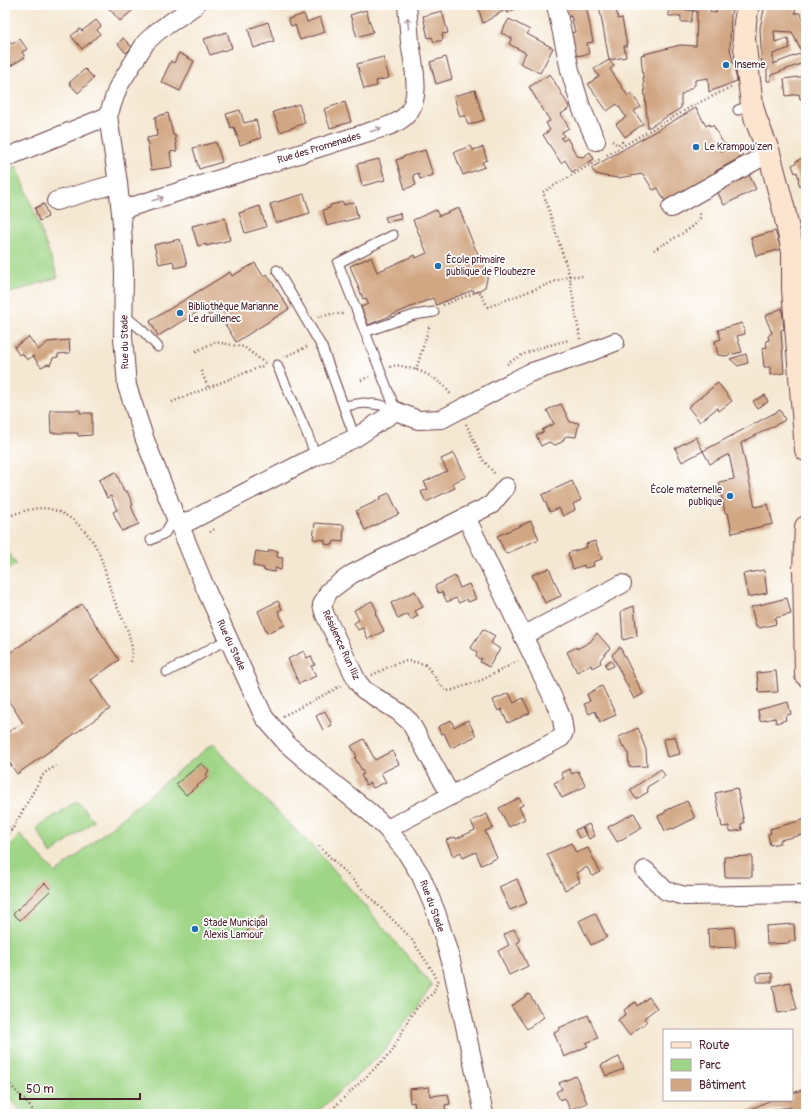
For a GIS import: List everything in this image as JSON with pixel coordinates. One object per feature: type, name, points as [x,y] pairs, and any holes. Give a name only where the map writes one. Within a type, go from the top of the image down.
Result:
[{"type":"main road","points":[[748,5],[744,39],[750,81],[745,108],[756,120],[768,153],[784,210],[793,252],[793,289],[806,450]]},
{"type":"main road","points":[[806,527],[806,675]]},
{"type":"street","points":[[5,158],[108,116],[118,86],[146,42],[158,31],[196,5]]},
{"type":"street","name":"Rue des Promenades","points":[[121,210],[387,127],[404,118],[413,107],[415,93],[415,75],[410,42],[407,5]]},
{"type":"street","points":[[556,5],[570,70],[581,107],[596,141]]},
{"type":"street","name":"Rue du Stade","points":[[108,116],[121,210],[124,274],[123,337],[127,386],[145,440],[207,592],[262,714],[287,744],[369,812],[387,829],[406,852],[421,876],[436,912],[451,961],[484,1114]]},
{"type":"street","points":[[681,204],[768,153]]},
{"type":"street","points":[[56,200],[118,183]]},
{"type":"street","points":[[178,521],[356,438],[396,411],[418,420],[442,419],[529,373],[583,355],[615,342]]},
{"type":"street","name":"Résidence Run Iliz","points":[[451,796],[410,722],[399,712],[364,690],[357,681],[325,615],[322,604],[329,591],[352,574],[491,506],[506,487]]},
{"type":"street","points":[[387,829],[561,738],[564,732],[562,719],[466,518]]},
{"type":"street","points":[[523,636],[622,584]]},
{"type":"street","points":[[645,870],[666,891],[686,896],[806,894]]},
{"type":"lane","points":[[393,235],[338,263],[396,411]]},
{"type":"lane","points":[[277,270],[319,342],[356,438]]},
{"type":"lane","points":[[365,332],[414,315],[434,312]]},
{"type":"lane","points":[[124,315],[143,331],[158,347]]},
{"type":"lane","points":[[277,365],[316,456]]},
{"type":"lane","points":[[344,406],[364,403],[381,404],[396,411]]},
{"type":"lane","points":[[151,540],[165,533],[178,521]]},
{"type":"lane","points":[[167,672],[228,639]]},
{"type":"path","points":[[583,355],[569,276],[543,192],[698,103],[727,89],[750,81]]},
{"type":"path","points":[[654,250],[698,222],[700,212],[681,204]]},
{"type":"path","points":[[479,291],[488,306],[569,276],[585,276]]},
{"type":"path","points":[[307,322],[321,316],[345,314],[357,310]]},
{"type":"path","points":[[196,351],[215,342],[244,347],[267,364],[277,365]]},
{"type":"path","points":[[172,402],[319,342]]},
{"type":"path","points":[[361,380],[394,366],[401,366],[427,373],[447,388],[460,410],[483,460],[506,487]]},
{"type":"path","points":[[201,371],[208,387]]},
{"type":"path","points":[[5,518],[33,509],[49,509],[66,516],[78,524],[87,534],[96,548],[116,606],[128,632],[132,650],[131,664]]},
{"type":"path","points":[[210,532],[222,524]]},
{"type":"path","points":[[262,714],[272,710],[279,718],[342,685],[363,680],[394,665],[408,661],[426,665],[443,688],[447,691],[482,680],[532,654]]},
{"type":"path","points":[[5,837],[12,830],[42,776],[56,766]]},
{"type":"path","points":[[5,824],[12,830]]},
{"type":"path","points":[[319,846],[410,938],[434,973],[437,981],[434,992],[410,1017],[391,1053],[327,1114]]},
{"type":"path","points":[[5,1079],[28,1103],[36,1114]]},
{"type":"green space","points":[[17,166],[58,277],[5,295],[5,171]]},
{"type":"green space","points":[[5,548],[16,564],[5,571]]},
{"type":"green space","name":"Stade Municipal Alexis Lamour","points":[[214,743],[236,771],[324,858],[432,985],[385,1050],[315,1114],[24,1114],[5,1093],[5,850],[20,835],[56,873],[168,779]]},
{"type":"green space","points":[[77,801],[94,821],[51,854],[36,828]]},
{"type":"building","points":[[139,5],[120,21],[107,6]]},
{"type":"building","points":[[487,5],[522,5],[508,13],[505,10],[483,23],[479,10]]},
{"type":"building","points":[[565,5],[586,5],[593,42],[587,43],[589,54],[575,56],[570,33],[575,32],[571,16],[567,17]]},
{"type":"building","points":[[599,5],[615,5],[618,19],[622,18],[627,46],[624,46],[626,57],[609,60]]},
{"type":"building","points":[[668,5],[680,5],[680,9],[693,11],[691,22],[681,22],[681,16],[669,16]]},
{"type":"building","points":[[694,5],[711,6],[710,12],[716,13],[717,5],[733,5],[731,14],[730,48],[737,81],[709,92],[708,78],[695,80],[695,85],[681,95],[681,108],[648,128],[641,55],[680,45],[696,46],[697,11],[693,11]]},
{"type":"building","points":[[765,5],[796,5],[795,13],[800,13],[806,25],[806,62],[771,75],[771,81],[767,81],[767,68],[762,69],[760,28]],"holes":[[[774,31],[792,32],[802,53],[773,64],[773,54],[790,48],[788,38],[775,42]]]},
{"type":"building","points":[[366,10],[373,32],[357,37],[350,15]]},
{"type":"building","points":[[442,11],[448,33],[442,34],[443,40],[434,42],[432,37],[428,38],[423,16]]},
{"type":"building","points":[[304,14],[307,22],[320,17],[325,32],[300,40],[295,25],[291,26],[288,19]]},
{"type":"building","points":[[509,19],[530,30],[527,34],[553,48],[540,73],[520,63],[526,53],[509,44],[512,38],[501,33]]},
{"type":"building","points":[[96,20],[101,26],[97,30],[100,34],[82,49],[71,36],[80,29],[82,31]]},
{"type":"building","points":[[268,22],[274,41],[254,48],[248,29]]},
{"type":"building","points":[[227,32],[232,48],[210,55],[204,39]]},
{"type":"building","points":[[123,38],[132,47],[126,53],[118,44]]},
{"type":"building","points":[[20,39],[27,49],[22,52],[25,57],[7,68],[5,64],[5,45],[10,41],[12,44]]},
{"type":"building","points":[[179,53],[194,61],[180,91],[161,82],[171,61],[174,63]]},
{"type":"building","points":[[383,57],[389,78],[376,81],[377,86],[364,89],[357,64]]},
{"type":"building","points":[[446,57],[452,79],[436,84],[430,62]]},
{"type":"building","points":[[609,60],[614,66],[610,69],[628,96],[631,93],[641,107],[634,111],[643,124],[625,137],[616,124],[626,117],[617,104],[607,111],[588,84],[599,76],[594,69]]},
{"type":"building","points":[[85,69],[94,78],[78,93],[69,83]]},
{"type":"building","points":[[550,74],[570,108],[561,114],[569,128],[562,132],[564,136],[561,138],[563,141],[567,138],[577,156],[583,157],[590,152],[594,159],[572,172],[565,160],[561,163],[543,135],[550,130],[546,123],[550,121],[529,87]]},
{"type":"building","points":[[806,76],[806,98],[800,99],[799,94],[786,96],[784,79]]},
{"type":"building","points":[[475,90],[484,120],[468,125],[465,115],[460,117],[454,96]]},
{"type":"building","points":[[345,102],[351,122],[330,128],[324,109]]},
{"type":"building","points":[[299,104],[305,123],[280,132],[273,112]]},
{"type":"building","points":[[696,108],[706,126],[709,124],[710,126],[713,125],[723,143],[731,146],[721,152],[736,144],[743,156],[714,172],[716,174],[667,205],[658,188],[653,190],[643,174],[618,178],[596,174],[591,168]]},
{"type":"building","points":[[240,110],[244,123],[256,120],[261,138],[240,145],[234,127],[231,128],[226,114]]},
{"type":"building","points":[[168,113],[173,135],[175,135],[177,151],[170,152],[172,167],[151,170],[147,138],[157,136],[155,117]]},
{"type":"building","points":[[216,142],[222,162],[199,169],[193,148]]},
{"type":"building","points":[[471,146],[473,150],[483,147],[487,160],[482,162],[485,167],[463,175],[454,152]]},
{"type":"building","points":[[425,150],[433,175],[420,179],[418,173],[413,175],[416,185],[405,189],[396,160]]},
{"type":"building","points":[[806,157],[806,187],[803,189],[800,187],[797,172],[795,173],[792,165],[796,163],[796,161]]},
{"type":"building","points":[[379,159],[385,180],[362,186],[357,164]]},
{"type":"building","points":[[748,173],[756,189],[724,205],[716,189]]},
{"type":"building","points":[[304,194],[310,213],[276,223],[270,204]]},
{"type":"building","points":[[343,202],[344,205],[354,202],[358,218],[327,226],[323,210],[330,208],[330,205]]},
{"type":"building","points":[[44,204],[48,217],[39,221],[35,208]]},
{"type":"building","points":[[260,206],[266,227],[245,233],[239,213]]},
{"type":"building","name":"École primaire publique de Ploubezre","points":[[459,208],[474,246],[487,272],[485,287],[475,293],[473,290],[436,305],[433,298],[368,325],[361,307],[368,304],[366,298],[363,299],[350,266],[371,257],[377,272],[415,255],[416,258],[427,253],[413,220],[436,210],[439,216]]},
{"type":"building","points":[[400,213],[401,219],[387,222],[385,217]]},
{"type":"building","points":[[225,218],[230,240],[206,246],[206,244],[198,246],[192,226]]},
{"type":"building","points":[[775,231],[781,249],[756,256],[751,238]]},
{"type":"building","points":[[180,239],[187,265],[175,268],[173,261],[159,264],[154,245]]},
{"type":"building","points":[[255,263],[263,276],[267,274],[289,309],[236,342],[217,311],[209,316],[204,308],[158,336],[150,321],[230,272],[232,276]]},
{"type":"building","points":[[782,308],[784,329],[781,330],[784,373],[770,375],[770,367],[764,367],[762,348],[767,347],[766,341],[769,340],[768,336],[772,333],[765,316]]},
{"type":"building","points":[[742,323],[745,334],[737,336],[742,352],[725,356],[718,355],[715,341],[721,339],[718,330]]},
{"type":"building","points":[[29,337],[38,350],[48,342],[69,340],[70,353],[58,354],[58,357],[53,358],[50,365],[48,364],[41,367],[33,356],[27,360],[22,353],[19,355],[14,347]]},
{"type":"building","points":[[746,354],[748,363],[738,366],[730,359]]},
{"type":"building","points":[[718,383],[732,401],[719,411],[717,408],[700,422],[688,407]]},
{"type":"building","points":[[765,395],[768,402],[757,408],[753,401]]},
{"type":"building","points":[[561,404],[570,422],[579,423],[576,437],[567,436],[562,442],[555,445],[549,442],[541,446],[536,435],[544,432],[542,430],[554,424],[547,410]]},
{"type":"building","points":[[50,410],[80,410],[80,413],[92,413],[92,435],[78,436],[78,433],[51,433]]},
{"type":"building","points":[[780,410],[785,420],[741,443],[755,507],[768,504],[773,524],[732,533],[728,513],[725,513],[719,482],[734,479],[729,454],[710,464],[703,451]]},
{"type":"building","points":[[696,437],[703,451],[682,462],[675,448]]},
{"type":"building","points":[[454,453],[466,477],[452,483],[455,488],[426,502],[421,492],[428,489],[424,482],[447,471],[441,459]]},
{"type":"building","points":[[116,472],[124,492],[127,491],[133,505],[131,506],[139,524],[122,531],[113,512],[117,510],[111,496],[107,498],[99,480]]},
{"type":"building","points":[[572,481],[581,500],[573,504],[575,510],[563,516],[559,508],[550,512],[542,495]]},
{"type":"building","points":[[389,493],[399,514],[365,530],[356,511],[381,499],[380,497]]},
{"type":"building","points":[[531,521],[539,539],[506,554],[497,536]]},
{"type":"building","points":[[315,523],[344,525],[343,542],[334,541],[333,545],[325,544],[325,540],[313,539]]},
{"type":"building","points":[[595,541],[602,559],[593,562],[594,566],[585,568],[584,565],[573,569],[568,553],[587,547],[586,544]]},
{"type":"building","points":[[269,550],[278,551],[277,557],[283,558],[281,570],[275,568],[275,572],[263,570],[264,568],[253,566],[256,551],[268,553]]},
{"type":"building","points":[[549,568],[561,596],[545,603],[532,575]]},
{"type":"building","points":[[764,570],[767,593],[748,597],[743,574]]},
{"type":"building","points":[[455,576],[460,588],[469,584],[476,599],[468,602],[467,599],[459,603],[456,598],[447,602],[442,592],[438,593],[435,586]]},
{"type":"building","points":[[415,591],[423,607],[415,611],[418,616],[411,620],[408,614],[398,619],[391,603]]},
{"type":"building","points":[[787,598],[791,614],[775,618],[776,624],[760,628],[756,626],[751,607]]},
{"type":"building","points":[[278,601],[282,609],[278,611],[285,625],[267,633],[258,611]]},
{"type":"building","points":[[372,601],[377,611],[375,613],[384,631],[368,639],[363,628],[358,630],[354,623],[359,620],[354,610]]},
{"type":"building","points":[[82,604],[119,660],[91,680],[110,709],[17,774],[5,756],[5,734],[23,723],[5,695],[5,656]]},
{"type":"building","points":[[634,606],[637,636],[623,640],[621,611]]},
{"type":"building","points":[[483,629],[495,636],[491,643],[500,649],[489,667],[480,662],[482,658],[479,659],[476,655],[477,652],[471,648]]},
{"type":"building","points":[[597,633],[610,648],[600,660],[601,663],[592,668],[591,665],[577,672],[567,652],[577,647],[577,649],[590,642]]},
{"type":"building","points":[[620,647],[643,694],[634,699],[612,655]]},
{"type":"building","points":[[304,651],[307,658],[311,656],[315,665],[311,666],[316,676],[299,684],[288,659]]},
{"type":"building","points":[[611,660],[614,666],[607,669],[605,664]]},
{"type":"building","points":[[776,671],[778,692],[759,693],[757,673]]},
{"type":"building","points":[[602,686],[616,715],[600,722],[595,711],[589,714],[584,704],[590,701],[587,694]]},
{"type":"building","points":[[509,693],[514,703],[523,698],[530,713],[508,723],[501,709],[498,711],[493,700]]},
{"type":"building","points":[[788,702],[791,714],[785,716],[786,720],[776,723],[775,718],[760,721],[758,710]]},
{"type":"building","points":[[325,711],[332,725],[323,730],[316,716]]},
{"type":"building","points":[[451,720],[454,727],[468,720],[476,736],[451,748],[444,733],[441,734],[438,727]]},
{"type":"building","points":[[638,728],[646,750],[647,766],[629,767],[628,753],[624,746],[623,747],[619,737]]},
{"type":"building","points":[[675,736],[680,754],[667,757],[663,740]]},
{"type":"building","points":[[364,739],[375,760],[392,751],[399,764],[381,773],[386,782],[373,788],[370,783],[366,785],[361,775],[364,774],[355,758],[357,756],[351,746]]},
{"type":"building","points":[[202,763],[209,771],[206,774],[208,777],[186,795],[176,784]]},
{"type":"building","points":[[569,769],[572,774],[578,771],[586,786],[562,798],[554,783],[564,778],[561,773]]},
{"type":"building","points":[[661,769],[665,776],[647,787],[648,792],[636,799],[630,790]]},
{"type":"building","points":[[737,788],[744,823],[741,824],[742,830],[730,832],[729,826],[722,827],[715,793]]},
{"type":"building","points":[[519,798],[523,805],[519,807],[525,819],[509,827],[499,808]]},
{"type":"building","points":[[687,801],[695,818],[673,829],[672,828],[665,831],[658,816],[665,813],[665,811]]},
{"type":"building","points":[[634,813],[642,828],[617,842],[608,827]]},
{"type":"building","points":[[487,814],[493,828],[485,831],[497,858],[481,865],[476,852],[463,858],[461,852],[453,856],[446,840],[455,837],[456,839],[475,830],[471,821]]},
{"type":"building","points":[[806,819],[806,834],[780,840],[780,843],[770,845],[768,834],[771,833],[770,829]]},
{"type":"building","points":[[589,824],[595,836],[589,839],[583,827]]},
{"type":"building","points":[[582,827],[586,835],[579,838],[575,830]]},
{"type":"building","points":[[571,843],[576,853],[588,848],[600,872],[592,876],[587,867],[576,873],[580,882],[565,890],[547,854]]},
{"type":"building","points":[[752,856],[752,877],[725,877],[724,857]]},
{"type":"building","points":[[517,879],[527,903],[510,910],[499,887]]},
{"type":"building","points":[[45,883],[51,890],[20,920],[13,914]]},
{"type":"building","points":[[595,913],[607,937],[591,945],[579,921]]},
{"type":"building","points":[[262,916],[268,923],[252,938],[246,932]]},
{"type":"building","points":[[794,924],[795,941],[789,941],[789,943],[767,944],[766,926]]},
{"type":"building","points":[[734,927],[736,947],[709,948],[708,929]]},
{"type":"building","points":[[514,929],[520,941],[517,943],[528,966],[509,975],[498,951],[509,945],[504,935]]},
{"type":"building","points":[[772,973],[772,982],[757,982],[757,974]]},
{"type":"building","points":[[790,982],[797,1010],[778,1013],[773,986]]},
{"type":"building","points":[[529,994],[544,1017],[527,1029],[511,1006]]},
{"type":"building","points":[[649,997],[657,1008],[644,1018],[647,1022],[629,1035],[618,1020],[626,1014],[624,1010],[635,1002],[637,1006]]},
{"type":"building","points":[[588,1015],[598,1038],[586,1043],[588,1046],[564,1057],[554,1033],[560,1030],[559,1028]]},
{"type":"building","points":[[619,1057],[624,1069],[606,1076],[601,1065]]},
{"type":"building","points":[[576,1076],[587,1103],[570,1110],[565,1098],[560,1100],[556,1092],[562,1089],[559,1083]]},
{"type":"building","points":[[429,1087],[430,1096],[448,1094],[450,1104],[445,1105],[446,1114],[424,1114],[423,1109],[415,1110],[414,1102],[410,1103],[409,1089]]},
{"type":"building","points":[[806,1089],[806,1107],[792,1112],[791,1107],[777,1109],[763,1114],[740,1114],[769,1101],[793,1101],[793,1093]]},
{"type":"place","name":"Inseme","points":[[726,65]]},
{"type":"place","name":"Le Krampou'zen","points":[[696,147]]},
{"type":"place","name":"École primaire publique de Ploubezre","points":[[438,266]]},
{"type":"place","name":"Bibliothèque Marianne Le druillenec","points":[[180,313]]},
{"type":"place","name":"École maternelle publique","points":[[730,496]]},
{"type":"place","name":"Stade Municipal Alexis Lamour","points":[[195,929]]}]
